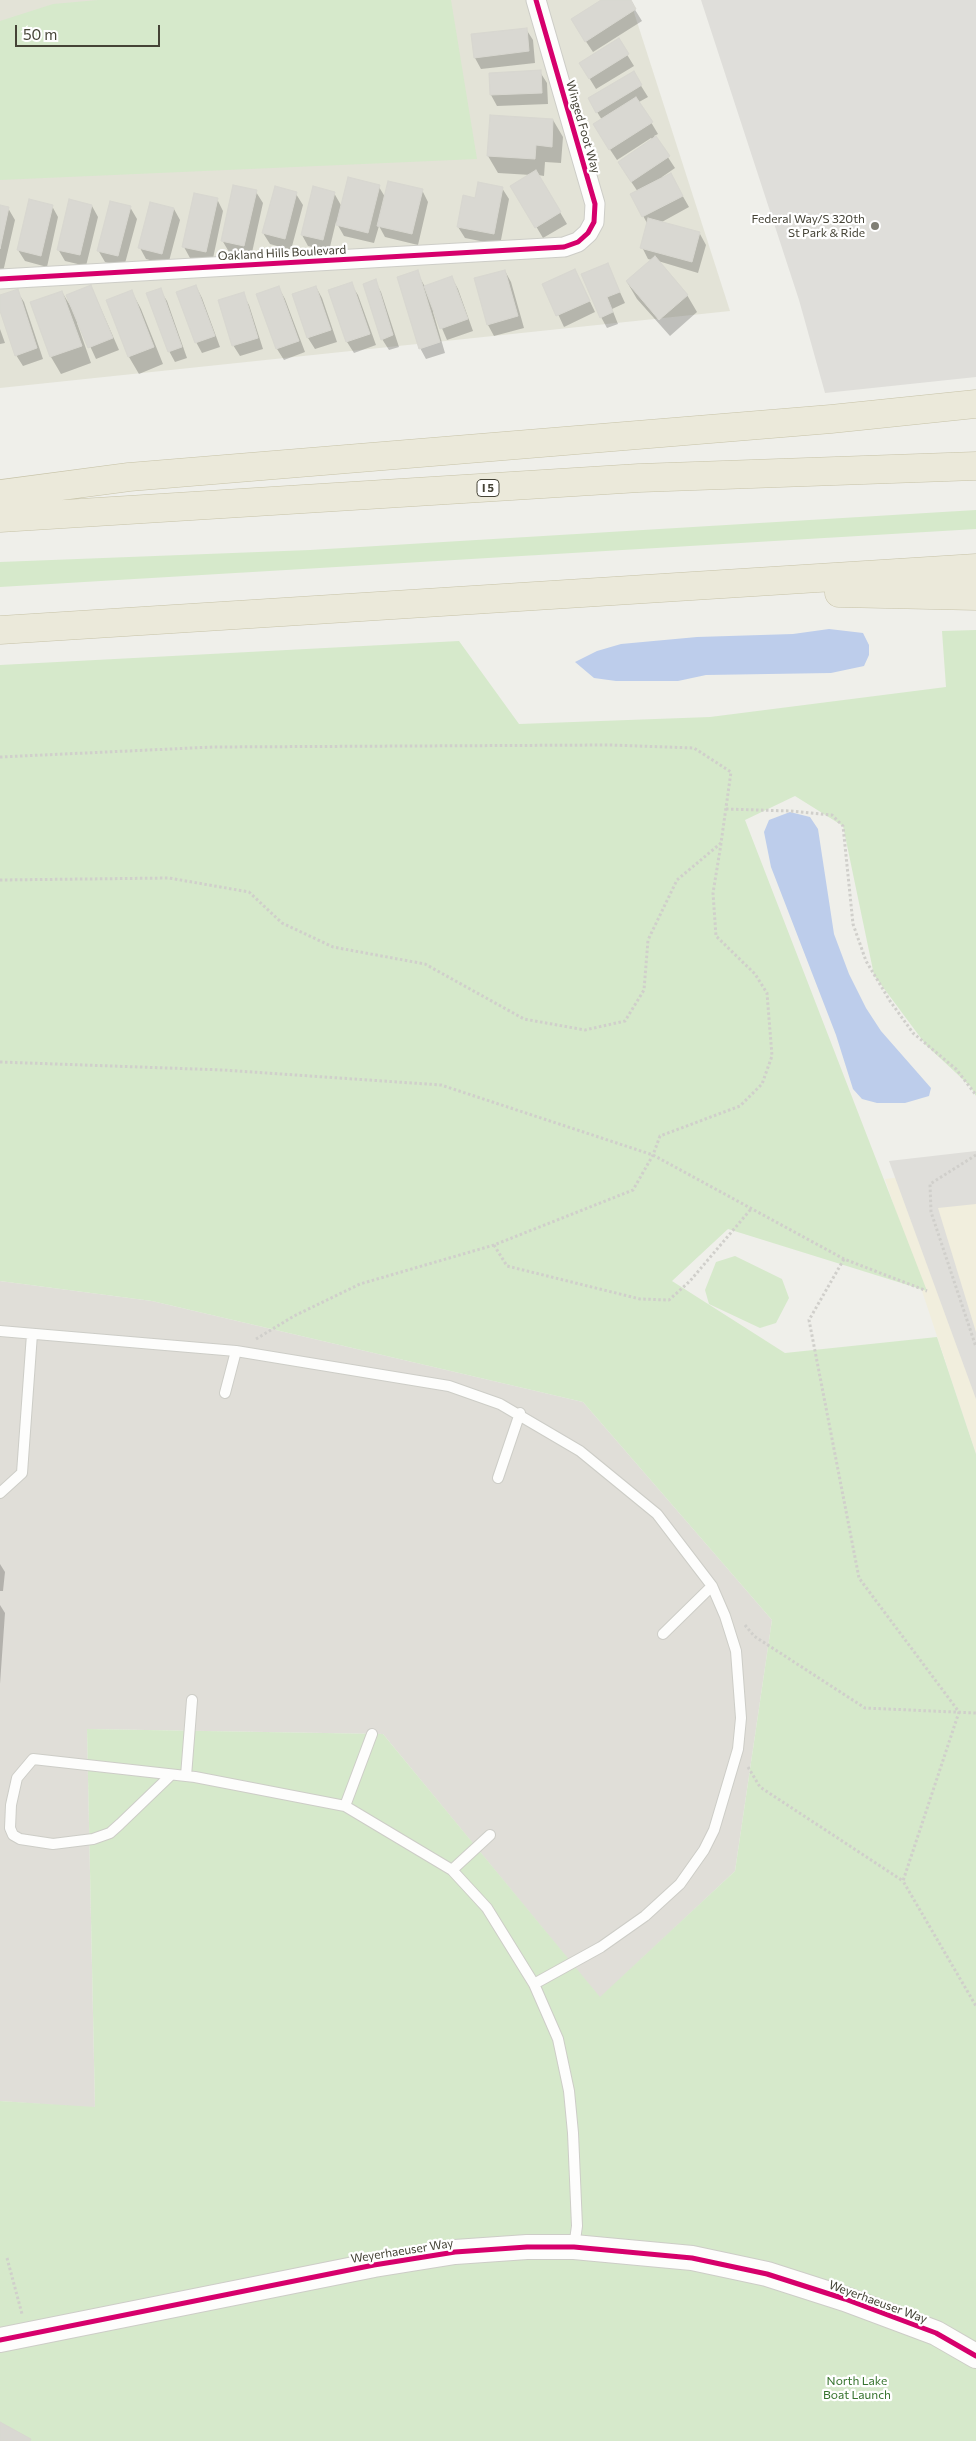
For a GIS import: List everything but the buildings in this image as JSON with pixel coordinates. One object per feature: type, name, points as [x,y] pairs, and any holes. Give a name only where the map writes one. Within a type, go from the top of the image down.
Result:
[{"type":"highway","points":[[0,494],[129,477],[831,420],[976,404]]},
{"type":"highway","name":"I 5","points":[[0,518],[639,478],[976,466]]},
{"type":"highway","points":[[0,630],[976,568]]},
{"type":"highway","points":[[660,589],[976,596]]},
{"type":"street","name":"Winged Foot Way","points":[[536,0],[595,204],[594,222],[588,233],[578,242],[564,247]]},
{"type":"street","name":"Oakland Hills Boulevard","points":[[0,279],[564,247]]},
{"type":"street","name":"Weyerhaeuser Way","points":[[0,2340],[28,2336],[374,2265],[455,2252],[527,2247],[574,2247],[692,2258],[767,2274],[845,2299],[936,2333],[976,2356]]},
{"type":"lane","points":[[0,1331],[236,1351],[449,1386],[520,1413],[580,1451],[657,1514],[712,1586],[725,1616],[736,1651],[742,1718],[738,1749],[714,1830],[704,1850],[680,1884],[645,1916],[601,1947],[534,1984]]},
{"type":"lane","points":[[0,1493],[22,1473],[32,1334]]},
{"type":"lane","points":[[225,1392],[236,1351]]},
{"type":"lane","points":[[498,1478],[520,1413]]},
{"type":"lane","points":[[663,1634],[712,1586]]},
{"type":"lane","points":[[186,1776],[192,1700]]},
{"type":"lane","points":[[345,1806],[372,1734]]},
{"type":"lane","points":[[171,1775],[110,1833],[93,1839],[53,1844],[20,1839],[13,1835],[10,1828],[11,1805],[18,1778],[33,1759],[186,1776],[345,1806],[452,1870],[487,1908],[534,1984],[558,2039],[569,2091],[576,2209],[574,2247]]},
{"type":"lane","points":[[452,1870],[490,1835]]},
{"type":"path","points":[[0,756],[213,746],[611,745],[694,748],[731,772],[713,893],[716,936],[755,974],[767,993],[772,1056],[762,1084],[740,1106],[660,1136],[653,1155],[633,1190],[494,1245],[360,1284],[294,1316],[236,1351]]},
{"type":"path","points":[[726,810],[790,811],[832,815],[843,826],[853,924],[866,961],[890,1001],[913,1033],[956,1069],[976,1095]]},
{"type":"path","points":[[0,880],[169,878],[249,892],[282,923],[332,948],[425,964],[524,1019],[585,1030],[625,1021],[644,990],[648,940],[677,880],[721,844]]},
{"type":"path","points":[[0,1062],[223,1070],[441,1085],[653,1155],[844,1259],[927,1291]]},
{"type":"path","points":[[976,1155],[930,1184],[931,1212],[976,1347]]},
{"type":"path","points":[[494,1245],[506,1266],[640,1299],[669,1300],[690,1281],[751,1209]]},
{"type":"path","points":[[844,1259],[808,1320],[859,1578],[960,1712]]},
{"type":"path","points":[[742,1622],[754,1636],[866,1708],[976,1713]]},
{"type":"path","points":[[903,1881],[960,1712]]},
{"type":"path","points":[[738,1749],[760,1788],[903,1881],[976,2006]]},
{"type":"path","points":[[7,2258],[28,2336]]},
{"type":"shaded area","points":[[0,0],[630,0],[730,311],[0,388]]},
{"type":"shaded area","name":"Federal Way/S 320th St Park & Ride","points":[[701,0],[976,0],[976,377],[825,393],[799,300]]},
{"type":"shaded area","points":[[976,1151],[976,1204],[938,1208],[976,1332],[976,1399],[889,1161]]},
{"type":"shaded area","points":[[976,1168],[976,1454],[885,1179]]},
{"type":"shaded area","points":[[0,1281],[152,1301],[583,1402],[772,1620],[735,1871],[600,1998],[383,1734],[87,1729],[95,2108],[0,2101]]},
{"type":"green space","points":[[98,0],[451,0],[477,159],[0,180],[0,21],[53,4]]},
{"type":"green space","points":[[976,510],[976,529],[0,587],[0,562],[310,550]]},
{"type":"green space","name":"North Lake Boat Launch","points":[[976,630],[976,1096],[970,1086],[926,1045],[874,975],[843,826],[795,796],[745,820],[927,1291],[728,1229],[672,1281],[785,1353],[937,1337],[976,1454],[976,2441],[0,2441],[0,2101],[95,2107],[87,1729],[383,1734],[600,1997],[735,1871],[772,1620],[583,1402],[152,1301],[0,1281],[0,665],[459,641],[519,724],[710,717],[946,687],[942,631]]},
{"type":"green space","points":[[735,1256],[782,1279],[789,1298],[776,1323],[760,1328],[709,1304],[705,1290],[716,1262]]},
{"type":"water","points":[[829,629],[863,633],[869,645],[869,655],[864,666],[831,673],[706,675],[678,681],[616,681],[594,678],[575,662],[597,651],[621,644],[697,637],[793,634]]},
{"type":"water","points":[[790,812],[810,817],[818,829],[834,934],[849,974],[866,1008],[881,1031],[931,1088],[929,1096],[905,1103],[877,1103],[862,1099],[853,1089],[836,1035],[771,867],[764,832],[769,820]]},
{"type":"cycle path","points":[[0,279],[564,247],[578,242],[588,233],[594,222],[595,204],[536,0]]},
{"type":"cycle path","points":[[0,2340],[374,2265],[455,2252],[527,2247],[574,2247],[692,2258],[767,2274],[845,2299],[936,2333],[976,2356]]},
{"type":"place","name":"Federal Way/S 320th St Park & Ride","points":[[875,226]]}]
